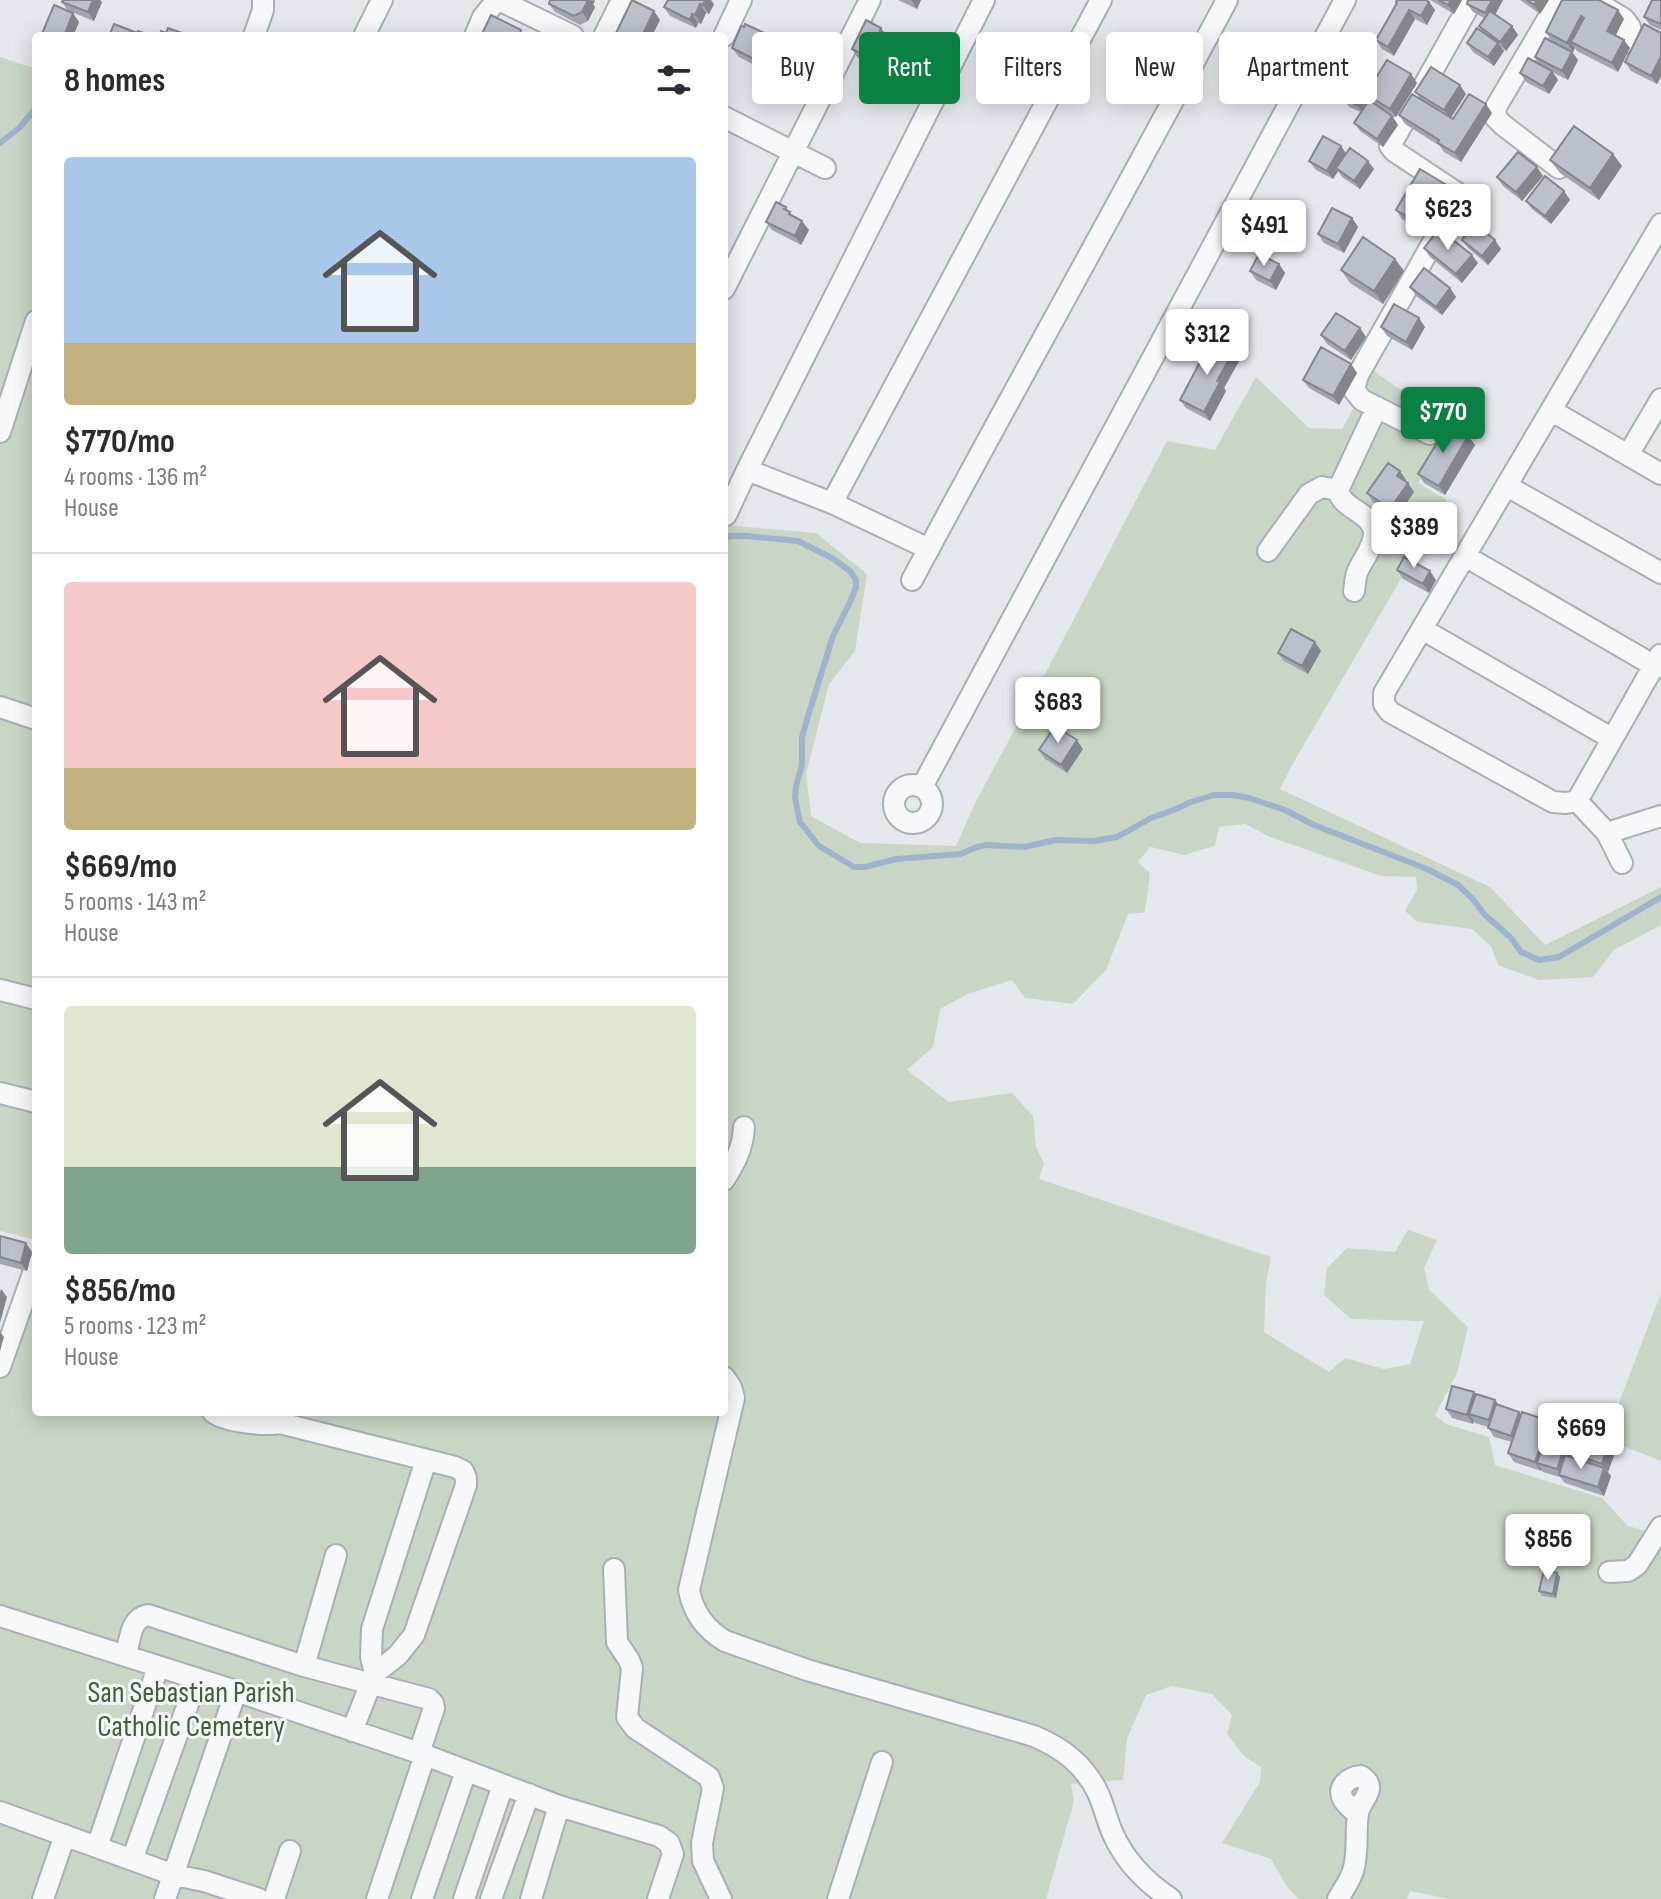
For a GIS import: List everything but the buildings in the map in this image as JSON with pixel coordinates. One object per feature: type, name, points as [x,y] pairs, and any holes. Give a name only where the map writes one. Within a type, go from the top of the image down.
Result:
[{"type":"street","points":[[255,32],[263,0]]},
{"type":"street","points":[[366,32],[382,0]]},
{"type":"street","points":[[477,32],[483,17],[498,0],[565,32]]},
{"type":"street","points":[[606,32],[622,0]]},
{"type":"street","points":[[726,32],[741,0]]},
{"type":"street","points":[[728,281],[870,0]]},
{"type":"street","points":[[728,511],[984,0]]},
{"type":"street","points":[[832,503],[1101,0]]},
{"type":"street","points":[[912,580],[1227,0]]},
{"type":"street","points":[[922,787],[1345,0]]},
{"type":"street","points":[[1430,434],[1362,400],[1354,390],[1358,375],[1457,200],[1457,193],[1450,186],[1390,146],[1472,0]]},
{"type":"street","points":[[1559,0],[1496,107],[1495,117],[1559,168]]},
{"type":"street","points":[[1593,0],[1624,19],[1630,27],[1624,43]]},
{"type":"street","points":[[728,119],[825,168]]},
{"type":"street","points":[[1577,801],[1553,802],[1390,712],[1384,704],[1384,693],[1661,224]]},
{"type":"street","points":[[0,432],[32,333]]},
{"type":"street","points":[[1628,455],[1661,399]]},
{"type":"street","points":[[1354,591],[1356,576],[1374,534],[1372,525],[1344,502],[1338,490],[1377,407]]},
{"type":"street","points":[[1552,411],[1661,474]]},
{"type":"street","points":[[747,470],[832,503],[929,549]]},
{"type":"street","points":[[1507,486],[1661,573]]},
{"type":"street","points":[[1268,551],[1309,494],[1322,487],[1338,490]]},
{"type":"street","points":[[1465,556],[1658,662],[1577,801]]},
{"type":"street","points":[[1422,629],[1611,738]]},
{"type":"street","points":[[0,707],[32,718]]},
{"type":"street","points":[[1577,801],[1607,833],[1622,863]]},
{"type":"street","points":[[1607,833],[1661,816]]},
{"type":"street","points":[[0,990],[32,998]]},
{"type":"street","points":[[0,1093],[32,1101]]},
{"type":"street","points":[[728,1174],[743,1144],[744,1127]]},
{"type":"street","points":[[0,1367],[32,1276]]},
{"type":"street","points":[[728,1383],[734,1398],[689,1590],[692,1608],[714,1634],[725,1641],[807,1670],[1050,1743],[1072,1757],[1087,1774],[1113,1836],[1130,1862],[1171,1899]]},
{"type":"street","points":[[219,1416],[269,1425],[282,1417],[455,1467],[463,1471],[466,1478],[414,1635],[374,1678],[352,1731]]},
{"type":"street","points":[[374,1678],[372,1629],[426,1460]]},
{"type":"street","points":[[1609,1572],[1628,1571],[1637,1565],[1661,1527]]},
{"type":"street","points":[[304,1666],[336,1555]]},
{"type":"street","points":[[614,1569],[617,1642],[632,1668],[627,1717],[635,1728],[709,1777],[713,1788],[702,1843],[703,1861],[721,1899]]},
{"type":"street","points":[[126,1656],[134,1623],[140,1616],[148,1615],[304,1666],[374,1678],[429,1699],[434,1708],[377,1899]]},
{"type":"street","points":[[0,1616],[236,1691],[422,1754],[559,1806],[659,1836],[669,1843],[673,1854],[658,1899]]},
{"type":"street","points":[[97,1847],[158,1667]]},
{"type":"street","points":[[132,1860],[197,1679]]},
{"type":"street","points":[[165,1899],[236,1691]]},
{"type":"street","points":[[838,1899],[882,1762]]},
{"type":"street","points":[[422,1899],[466,1771]]},
{"type":"street","points":[[464,1899],[503,1785]]},
{"type":"street","points":[[491,1899],[529,1794]]},
{"type":"street","points":[[531,1899],[559,1806]]},
{"type":"street","points":[[0,1812],[174,1875],[259,1899]]},
{"type":"street","points":[[1338,1899],[1352,1873],[1358,1815]]},
{"type":"street","points":[[43,1899],[65,1835]]},
{"type":"street","points":[[274,1899],[290,1851]]},
{"type":"green space","points":[[0,57],[32,68],[32,1239],[0,1231]]},
{"type":"green space","name":"San Sebastian Parish Catholic Cemetery","points":[[1374,371],[1412,398],[1422,391],[1459,411],[1418,483],[1447,500],[1280,789],[1490,887],[1545,945],[1661,887],[1661,925],[1614,950],[1593,977],[1539,980],[1498,965],[1491,946],[1472,929],[1418,922],[1405,911],[1417,890],[1416,877],[1381,876],[1268,836],[1245,824],[1219,827],[1215,846],[1184,855],[1150,847],[1138,862],[1150,873],[1145,912],[1128,914],[1106,970],[1073,1004],[1025,998],[1012,980],[967,994],[940,1009],[933,1047],[907,1070],[949,1102],[1012,1093],[1033,1116],[1036,1147],[1044,1164],[1039,1179],[1271,1257],[1266,1283],[1264,1332],[1329,1372],[1345,1358],[1384,1369],[1410,1364],[1424,1321],[1351,1319],[1324,1295],[1327,1268],[1347,1248],[1395,1252],[1408,1230],[1437,1240],[1424,1268],[1429,1290],[1468,1327],[1457,1373],[1435,1415],[1446,1424],[1489,1437],[1495,1465],[1602,1498],[1628,1526],[1647,1533],[1634,1561],[1605,1567],[1605,1573],[1617,1575],[1634,1571],[1661,1535],[1661,1899],[1449,1899],[1410,1891],[1407,1899],[1299,1899],[1288,1888],[1271,1859],[1222,1843],[1260,1782],[1261,1767],[1244,1756],[1227,1734],[1232,1715],[1212,1694],[1172,1686],[1146,1695],[1127,1739],[1123,1780],[1071,1784],[1074,1801],[1046,1899],[0,1899],[0,1380],[32,1286],[32,1416],[728,1416],[728,525],[816,533],[867,574],[855,651],[829,684],[806,774],[811,816],[860,843],[956,846],[976,801],[1167,441],[1215,450],[1256,377],[1309,428],[1342,429]]},
{"type":"green space","points":[[1661,1293],[1661,1461],[1605,1439]]},
{"type":"waterway","points":[[0,143],[32,113]]},
{"type":"waterway","points":[[728,537],[798,541],[832,558],[850,571],[856,580],[851,600],[833,636],[802,737],[802,765],[795,798],[800,822],[819,846],[854,867],[896,859],[960,854],[987,845],[1025,847],[1055,840],[1093,841],[1117,837],[1151,818],[1191,802],[1214,795],[1233,795],[1285,810],[1458,885],[1521,952],[1539,960],[1559,957],[1661,897]]}]
